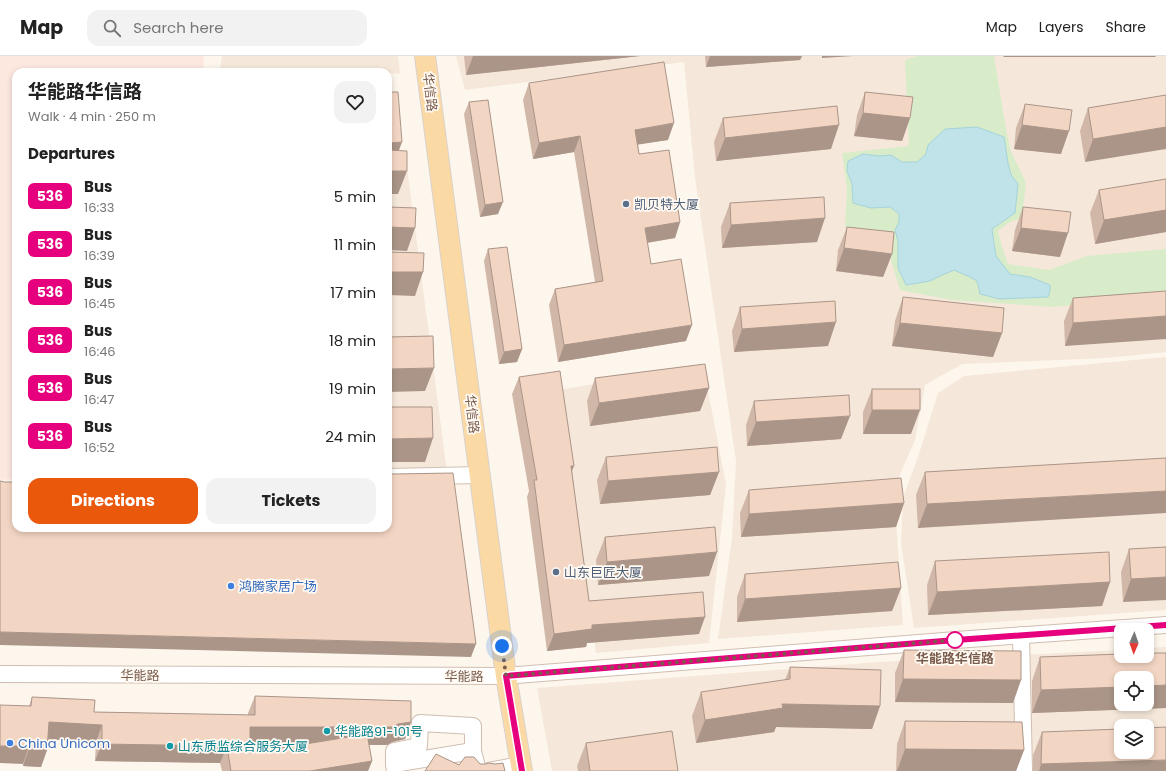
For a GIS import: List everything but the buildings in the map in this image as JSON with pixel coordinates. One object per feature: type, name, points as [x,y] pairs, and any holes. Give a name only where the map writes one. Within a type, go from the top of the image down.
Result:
[{"type":"main road","name":"华信路","points":[[425,56],[506,676],[521,768]]},
{"type":"street","points":[[392,477],[480,475]]},
{"type":"street","name":"华能路","points":[[0,674],[506,676],[1021,635],[1166,625]]},
{"type":"street","points":[[1021,635],[1024,771]]},
{"type":"street","points":[[473,750],[435,757],[394,768],[394,751],[419,746],[420,723],[473,726],[473,750],[478,771]]},
{"type":"street","points":[[418,771],[435,757]]},
{"type":"street","points":[[488,771],[521,768]]},
{"type":"shaded area","points":[[0,56],[204,56],[203,68],[12,68],[12,479],[0,480]]},
{"type":"shaded area","points":[[222,56],[398,56],[400,74],[392,73],[392,68],[220,68]]},
{"type":"shaded area","points":[[456,56],[1166,56],[1166,352],[1107,358],[962,364],[925,385],[915,440],[894,488],[903,625],[718,639],[732,538],[736,461],[695,178],[684,62],[465,90]]},
{"type":"shaded area","points":[[392,165],[407,167],[447,472],[392,472]]},
{"type":"shaded area","points":[[1166,357],[1166,610],[914,628],[901,543],[903,498],[919,454],[938,393],[964,376]]},
{"type":"shaded area","points":[[703,365],[726,484],[709,643],[596,653],[559,390]]},
{"type":"shaded area","points":[[1166,647],[1166,771],[552,771],[537,688],[879,662],[1114,650],[1114,663],[1154,663],[1154,648]]},
{"type":"green space","points":[[917,56],[994,56],[1010,149],[1026,183],[1022,218],[1010,222],[998,231],[1008,264],[1049,270],[1087,256],[1166,249],[1166,295],[1052,307],[952,300],[900,290],[886,244],[845,227],[847,189],[842,153],[909,146],[905,60]]},
{"type":"water","points":[[977,127],[1004,137],[1011,175],[1018,184],[1015,213],[992,229],[996,256],[1010,274],[1030,277],[1050,285],[1048,297],[1000,299],[980,294],[977,281],[954,270],[930,281],[906,285],[898,268],[898,241],[895,230],[899,222],[899,214],[890,207],[871,208],[853,203],[852,184],[847,171],[848,161],[863,154],[879,156],[891,155],[902,162],[917,162],[926,154],[928,145],[945,129]]},
{"type":"bus line","name":"536","points":[[522,771],[506,676],[956,640],[1166,625]]},
{"type":"place","name":"凯贝特大厦","points":[[626,204]]},
{"type":"place","name":"山东巨匠大厦","points":[[556,572]]},
{"type":"place","name":"鸿腾家居广场","points":[[231,586]]},
{"type":"place","name":"华能路华信路","points":[[955,640]]},
{"type":"place","name":"华能路91-101号","points":[[327,731]]},
{"type":"place","name":"China Unicom","points":[[10,743]]},
{"type":"place","name":"山东质监综合服务大厦","points":[[170,746]]},
{"type":"route","points":[[502,646],[506,676],[955,640]]}]
